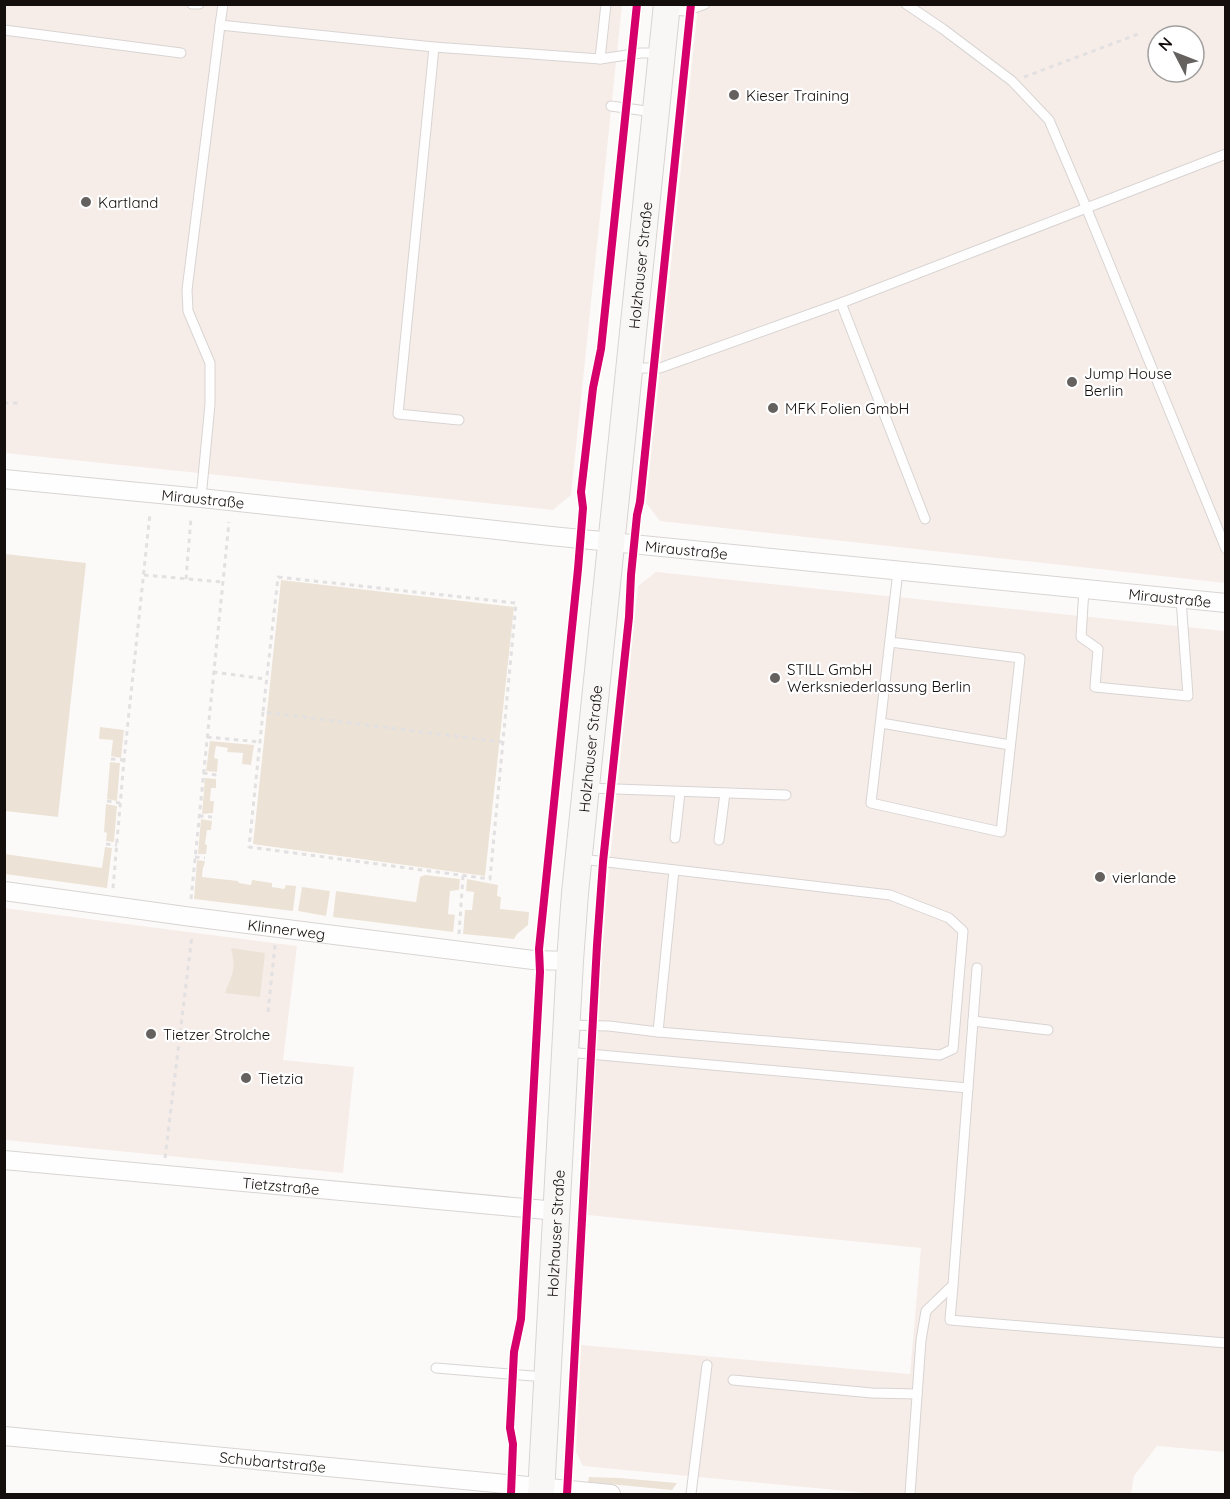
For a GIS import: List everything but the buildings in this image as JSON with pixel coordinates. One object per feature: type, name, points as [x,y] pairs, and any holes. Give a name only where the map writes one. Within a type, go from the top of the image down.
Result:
[{"type":"main road","name":"Holzhauser Straße","points":[[541,1491],[570,961],[610,542],[666,7]]},
{"type":"street","name":"Miraustraße","points":[[4,480],[201,498],[448,526],[1226,603]]},
{"type":"street","name":"Klinnerweg","points":[[4,891],[533,960],[570,961]]},
{"type":"street","name":"Tietzstraße","points":[[4,1160],[557,1212]]},
{"type":"street","name":"Schubartstraße","points":[[4,1436],[541,1491],[611,1494]]},
{"type":"lane","points":[[192,4],[200,4]]},
{"type":"lane","points":[[201,498],[209,413],[210,363],[188,311],[187,290],[223,4]]},
{"type":"lane","points":[[600,59],[606,4]]},
{"type":"lane","points":[[666,7],[686,11],[705,4]]},
{"type":"lane","points":[[906,4],[1012,81],[1049,120],[1225,547]]},
{"type":"lane","points":[[220,25],[434,47],[600,59],[641,53],[662,53]]},
{"type":"lane","points":[[4,30],[181,53]]},
{"type":"lane","points":[[434,47],[398,414],[459,420]]},
{"type":"lane","points":[[611,106],[656,112]]},
{"type":"lane","points":[[629,368],[660,368],[841,303],[1226,154]]},
{"type":"lane","points":[[841,303],[925,519]]},
{"type":"lane","points":[[209,413],[219,414]]},
{"type":"lane","points":[[890,642],[1020,658],[1001,832],[871,803],[898,571]]},
{"type":"lane","points":[[1084,589],[1081,637],[1098,649],[1095,687],[1188,696],[1181,599]]},
{"type":"lane","points":[[881,723],[1010,744]]},
{"type":"lane","points":[[586,788],[786,795]]},
{"type":"lane","points":[[675,838],[680,792]]},
{"type":"lane","points":[[719,840],[725,793]]},
{"type":"lane","points":[[566,1025],[609,1026],[940,1055],[953,1048],[963,931],[949,918],[890,895],[579,859]]},
{"type":"lane","points":[[658,1032],[674,870]]},
{"type":"lane","points":[[977,968],[950,1320],[1226,1343]]},
{"type":"lane","points":[[973,1021],[1048,1030]]},
{"type":"lane","points":[[565,1051],[968,1088]]},
{"type":"lane","points":[[910,1494],[921,1340],[926,1311],[953,1285]]},
{"type":"lane","points":[[691,1494],[706,1365]]},
{"type":"lane","points":[[436,1368],[548,1377]]},
{"type":"lane","points":[[733,1380],[872,1393],[917,1394]]},
{"type":"path","points":[[1012,81],[1141,33]]},
{"type":"path","points":[[4,403],[19,404]]},
{"type":"path","points":[[113,888],[150,513]]},
{"type":"path","points":[[186,579],[191,518]]},
{"type":"path","points":[[191,899],[229,522]]},
{"type":"path","points":[[144,575],[222,582]]},
{"type":"path","points":[[278,577],[516,603],[490,879],[249,847],[266,679],[278,577]]},
{"type":"path","points":[[213,672],[266,679]]},
{"type":"path","points":[[263,712],[502,742]]},
{"type":"path","points":[[207,737],[260,742]]},
{"type":"path","points":[[111,759],[124,760]]},
{"type":"path","points":[[203,773],[217,775]]},
{"type":"path","points":[[107,801],[120,803]]},
{"type":"path","points":[[199,816],[212,817]]},
{"type":"path","points":[[106,844],[117,845]]},
{"type":"path","points":[[195,857],[205,858]]},
{"type":"path","points":[[459,935],[463,876]]},
{"type":"path","points":[[164,1160],[192,929]]},
{"type":"path","points":[[268,1012],[275,940]]},
{"type":"shaded area","points":[[5,5],[622,5],[571,495],[553,510],[5,453]]},
{"type":"shaded area","points":[[698,5],[1225,5],[1225,583],[660,521],[646,503]]},
{"type":"shaded area","points":[[5,554],[86,563],[58,817],[5,811]]},
{"type":"shaded area","points":[[656,572],[1225,631],[1225,1452],[1157,1446],[1134,1476],[1131,1494],[878,1494],[583,1466],[576,1452],[581,1345],[910,1374],[921,1248],[587,1215],[602,952],[638,586]]},
{"type":"shaded area","points":[[281,580],[514,607],[485,876],[253,844]]},
{"type":"shaded area","points":[[100,727],[124,730],[121,758],[111,756],[113,740],[99,739]]},
{"type":"shaded area","points":[[210,741],[254,745],[251,765],[242,764],[243,753],[227,752],[228,748],[216,746],[214,758],[218,759],[217,772],[206,771]]},
{"type":"shaded area","points":[[110,762],[120,763],[117,801],[107,799]]},
{"type":"shaded area","points":[[205,778],[216,779],[216,788],[211,788],[210,801],[214,801],[213,813],[202,814]]},
{"type":"shaded area","points":[[106,804],[117,806],[114,842],[106,841],[107,833],[104,832]]},
{"type":"shaded area","points":[[201,819],[212,821],[211,830],[207,830],[206,854],[198,854]]},
{"type":"shaded area","points":[[105,847],[112,848],[107,888],[5,874],[5,854],[102,868]]},
{"type":"shaded area","points":[[197,860],[205,861],[202,877],[238,881],[251,885],[252,880],[272,883],[272,887],[284,889],[286,885],[296,886],[293,911],[194,899]]},
{"type":"shaded area","points":[[425,875],[460,879],[459,890],[450,891],[448,914],[455,915],[453,932],[333,917],[336,891],[416,902],[420,877]]},
{"type":"shaded area","points":[[467,879],[498,885],[497,896],[501,897],[500,909],[529,912],[528,925],[514,939],[463,934],[465,910],[472,910],[474,892],[466,891]]},
{"type":"shaded area","points":[[302,887],[330,891],[326,916],[298,911]]},
{"type":"shaded area","name":"Tietzer Strolche","points":[[4,908],[297,946],[283,1060],[354,1067],[343,1173],[5,1140]]},
{"type":"shaded area","points":[[231,948],[265,953],[260,997],[225,993],[233,971]]},
{"type":"shaded area","points":[[589,1477],[677,1483],[672,1490],[588,1482]]},
{"type":"cycle path","points":[[511,1494],[513,1444],[510,1428],[514,1352],[521,1319],[540,972],[539,949],[578,569],[583,508],[581,492],[593,388],[601,349],[637,4]]},
{"type":"cycle path","points":[[567,1494],[603,862],[691,4]]},
{"type":"place","name":"Kieser Training","points":[[734,95]]},
{"type":"place","name":"Kartland","points":[[86,202]]},
{"type":"place","name":"Jump House Berlin","points":[[1072,382]]},
{"type":"place","name":"MFK Folien GmbH","points":[[773,408]]},
{"type":"place","name":"STILL GmbH Werksniederlassung Berlin","points":[[775,678]]},
{"type":"place","name":"vierlande","points":[[1100,877]]},
{"type":"place","name":"Tietzer Strolche","points":[[151,1034]]},
{"type":"place","name":"Tietzia","points":[[246,1078]]}]
